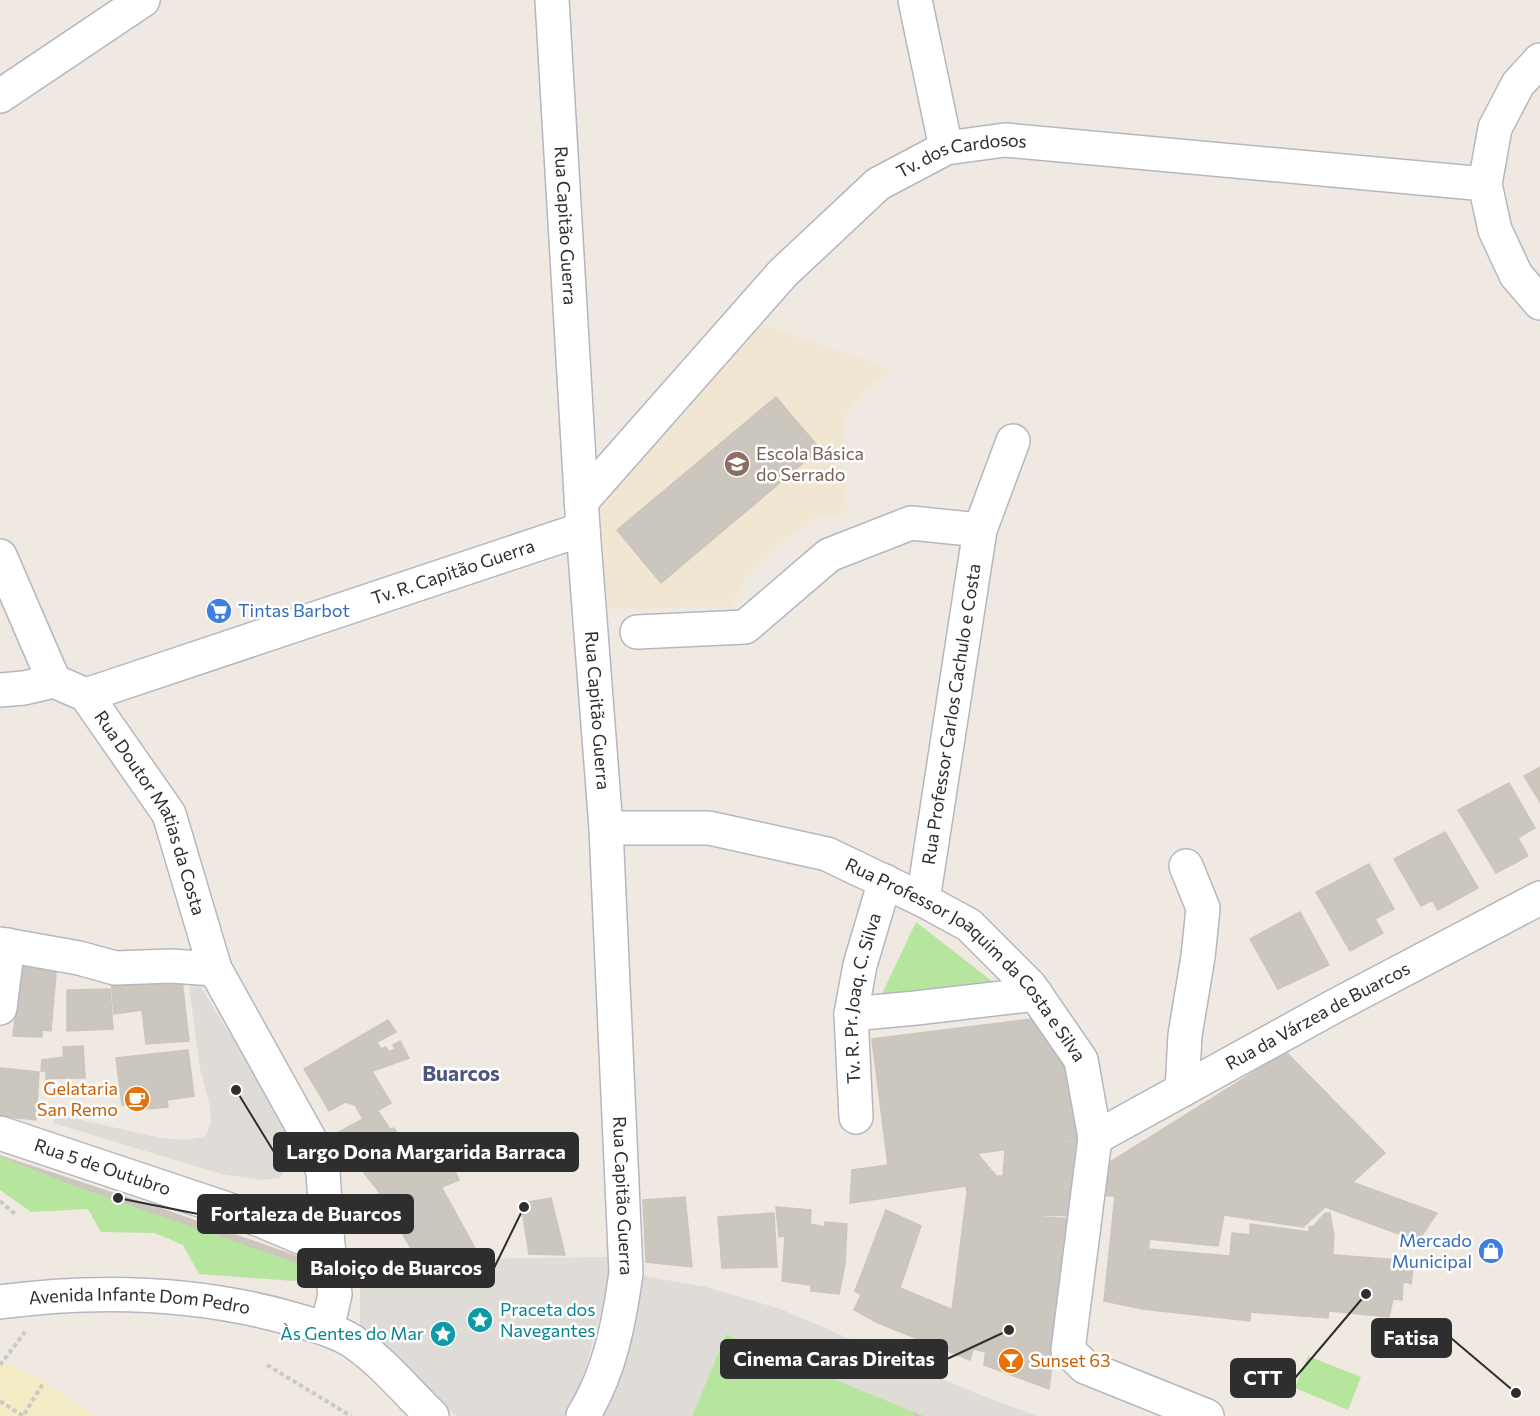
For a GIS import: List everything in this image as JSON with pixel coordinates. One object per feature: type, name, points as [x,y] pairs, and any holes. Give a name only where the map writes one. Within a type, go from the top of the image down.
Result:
[{"type":"street","points":[[0,96],[143,0]]},
{"type":"street","name":"Rua Capitão Guerra","points":[[552,0],[582,516],[606,828],[626,1273],[619,1320],[608,1362],[594,1398],[583,1416]]},
{"type":"street","points":[[915,0],[946,148]]},
{"type":"street","points":[[1540,60],[1518,84],[1495,128],[1485,184],[1495,230],[1516,275],[1540,303]]},
{"type":"street","name":"Tv. dos Cardosos","points":[[582,516],[783,273],[878,184],[946,148],[1005,140],[1485,184]]},
{"type":"street","name":"Rua Professor Carlos Cachulo e Costa","points":[[923,900],[980,530],[1013,441]]},
{"type":"street","name":"Tv. R. Capitão Guerra","points":[[86,695],[582,516]]},
{"type":"street","points":[[637,632],[745,627],[829,555],[911,523],[980,530]]},
{"type":"street","points":[[0,556],[54,681],[24,688],[0,690]]},
{"type":"street","name":"Rua Doutor Matias da Costa","points":[[54,681],[86,695],[169,814],[215,969],[315,1149],[323,1172],[328,1246]]},
{"type":"street","name":"Rua Professor Joaquim da Costa e Silva","points":[[606,828],[709,828],[827,854],[969,925],[1036,994],[1081,1060],[1095,1138],[1068,1350],[1085,1367],[1207,1416]]},
{"type":"street","points":[[1182,1090],[1185,1035],[1198,957],[1203,908],[1186,866]]},
{"type":"street","name":"Tv. R. Pr. Joaq. C. Silva","points":[[856,1117],[851,1014],[860,965],[885,881]]},
{"type":"street","name":"Rua da Várzea de Buarcos","points":[[1095,1138],[1331,1008],[1540,898]]},
{"type":"street","points":[[0,1008],[4,944],[79,958],[115,968],[171,966],[215,969]]},
{"type":"street","points":[[851,1014],[1036,994]]},
{"type":"street","name":"Rua 5 de Outubro","points":[[0,1133],[260,1220],[328,1246]]},
{"type":"street","points":[[327,1329],[335,1294],[328,1246]]},
{"type":"street","name":"Avenida Infante Dom Pedro","points":[[0,1302],[44,1296],[128,1294],[239,1306],[279,1315],[327,1329],[350,1340],[371,1355],[432,1416]]},
{"type":"path","points":[[0,1202],[15,1214]]},
{"type":"path","points":[[0,1365],[27,1329]]},
{"type":"path","points":[[267,1365],[351,1416]]},
{"type":"path","points":[[0,1401],[23,1416],[44,1382]]},
{"type":"shaded area","name":"Escola Básica do Serrado","points":[[762,324],[891,369],[863,392],[847,412],[842,433],[847,513],[818,517],[777,545],[747,577],[731,607],[604,609],[600,495]]},
{"type":"shaded area","points":[[198,982],[257,1074],[280,1118],[290,1148],[287,1167],[280,1178],[261,1180],[221,1174],[53,1123],[55,1114],[161,1138],[186,1140],[206,1136],[211,1122],[210,1107],[200,1068],[189,987]]},
{"type":"shaded area","name":"Praceta dos Navegantes","points":[[388,1251],[441,1259],[612,1257],[603,1305],[579,1391],[565,1416],[456,1416],[395,1360],[360,1336],[360,1289],[365,1266]]},
{"type":"shaded area","points":[[626,1273],[706,1287],[781,1309],[970,1391],[1037,1416],[924,1416],[726,1334],[692,1416],[583,1416]]},
{"type":"green space","points":[[916,922],[1002,989],[879,1000]]},
{"type":"green space","points":[[0,1157],[71,1184],[306,1265],[304,1274],[293,1281],[199,1274],[183,1245],[155,1233],[101,1232],[88,1209],[31,1212],[0,1190]]},
{"type":"green space","points":[[726,1334],[919,1414],[969,1416],[692,1416]]},
{"type":"green space","points":[[1308,1356],[1361,1377],[1348,1410],[1295,1388]]},
{"type":"sand","points":[[0,1361],[44,1382],[95,1416],[0,1416]]},
{"type":"building","points":[[776,397],[820,449],[661,583],[617,530]]},
{"type":"building","points":[[1540,767],[1540,802],[1524,776]]},
{"type":"building","points":[[1509,783],[1535,828],[1518,838],[1528,856],[1496,873],[1458,810]]},
{"type":"building","points":[[1445,832],[1478,888],[1438,910],[1432,900],[1421,906],[1394,859]]},
{"type":"building","points":[[1369,864],[1394,909],[1375,919],[1383,933],[1350,951],[1316,892]]},
{"type":"building","points":[[1300,912],[1329,965],[1278,989],[1250,939]]},
{"type":"building","points":[[22,959],[57,962],[51,1031],[42,1030],[42,1037],[13,1036]]},
{"type":"building","points":[[110,968],[182,980],[189,1041],[146,1044],[142,1010],[114,1014]]},
{"type":"building","points":[[110,989],[113,1029],[67,1031],[67,990]]},
{"type":"building","points":[[1039,1018],[1071,1077],[1081,1139],[888,1166],[872,1039]]},
{"type":"building","points":[[388,1020],[396,1032],[377,1042],[381,1049],[386,1047],[389,1052],[395,1049],[393,1045],[400,1041],[409,1058],[345,1081],[320,1095],[304,1069]]},
{"type":"building","points":[[83,1046],[85,1078],[65,1078],[63,1047]]},
{"type":"building","points":[[188,1050],[194,1096],[167,1100],[168,1107],[145,1109],[145,1102],[122,1105],[116,1058]]},
{"type":"building","points":[[1286,1052],[1385,1153],[1303,1227],[1224,1215],[1218,1246],[1149,1239],[1153,1199],[1101,1195],[1107,1164]]},
{"type":"building","points":[[64,1057],[65,1078],[46,1079],[46,1071],[41,1071],[42,1060]]},
{"type":"building","points":[[0,1068],[39,1072],[36,1120],[0,1116]]},
{"type":"building","points":[[371,1070],[391,1103],[363,1119],[355,1105],[345,1102],[329,1111],[320,1095]]},
{"type":"building","points":[[378,1111],[390,1129],[350,1151],[337,1133]]},
{"type":"building","points":[[394,1128],[405,1146],[371,1166],[360,1146]]},
{"type":"building","points":[[1089,1140],[1078,1216],[1000,1214],[1005,1150]]},
{"type":"building","points":[[418,1143],[428,1165],[377,1189],[364,1173],[388,1160],[390,1154],[405,1146],[408,1148]]},
{"type":"building","points":[[977,1153],[996,1176],[1004,1176],[989,1325],[952,1310],[966,1186],[850,1203],[852,1170]]},
{"type":"building","points":[[448,1155],[459,1180],[388,1208],[377,1189]]},
{"type":"building","points":[[0,1156],[295,1256],[301,1260],[302,1264],[71,1184]]},
{"type":"building","points":[[1352,1182],[1437,1213],[1418,1241],[1325,1207]]},
{"type":"building","points":[[441,1187],[452,1206],[400,1230],[388,1208]]},
{"type":"building","points":[[1115,1196],[1153,1199],[1143,1309],[1104,1301]]},
{"type":"building","points":[[685,1197],[692,1267],[646,1262],[643,1200]]},
{"type":"building","points":[[551,1198],[565,1255],[529,1254],[521,1203]]},
{"type":"building","points":[[452,1206],[476,1250],[412,1250],[400,1230]]},
{"type":"building","points":[[776,1207],[811,1210],[810,1224],[825,1227],[825,1222],[847,1224],[845,1264],[839,1294],[811,1291],[811,1285],[782,1281],[785,1236],[779,1237]]},
{"type":"building","points":[[886,1210],[921,1226],[900,1288],[893,1285],[876,1322],[854,1310],[861,1295],[855,1291]]},
{"type":"building","points":[[774,1213],[777,1267],[722,1268],[718,1217]]},
{"type":"building","points":[[1325,1213],[1330,1213],[1334,1236],[1328,1318],[1250,1312],[1250,1224],[1309,1232],[1309,1227],[1314,1226]]},
{"type":"building","points":[[1000,1214],[1071,1219],[1069,1263],[997,1261]]},
{"type":"building","points":[[1232,1233],[1252,1235],[1250,1321],[1143,1309],[1149,1249],[1230,1256]]},
{"type":"building","points":[[1334,1255],[1414,1261],[1411,1284],[1403,1281],[1402,1300],[1393,1299],[1389,1317],[1330,1311]]},
{"type":"building","points":[[997,1261],[1064,1263],[1049,1389],[984,1365]]},
{"type":"building","points":[[893,1285],[989,1325],[986,1352],[973,1349],[970,1360],[876,1322]]},
{"type":"place","name":"Escola Básica do Serrado","points":[[737,464]]},
{"type":"place","name":"Tintas Barbot","points":[[219,611]]},
{"type":"place","name":"Largo Dona Margarida Barraca","points":[[236,1090]]},
{"type":"place","name":"Gelataria San Remo","points":[[137,1099]]},
{"type":"place","name":"Fortaleza de Buarcos","points":[[118,1198]]},
{"type":"place","name":"Baloiço de Buarcos","points":[[524,1207]]},
{"type":"place","name":"Mercado Municipal","points":[[1491,1251]]},
{"type":"place","name":"CTT","points":[[1366,1294]]},
{"type":"place","name":"Praceta dos Navegantes","points":[[480,1320]]},
{"type":"place","name":"Cinema Caras Direitas","points":[[1009,1330]]},
{"type":"place","name":"Às Gentes do Mar","points":[[443,1334]]},
{"type":"place","name":"Sunset 63","points":[[1011,1361]]},
{"type":"place","name":"Fatisa","points":[[1516,1393]]},
{"type":"district","name":"Buarcos","points":[[461,1074]]}]
